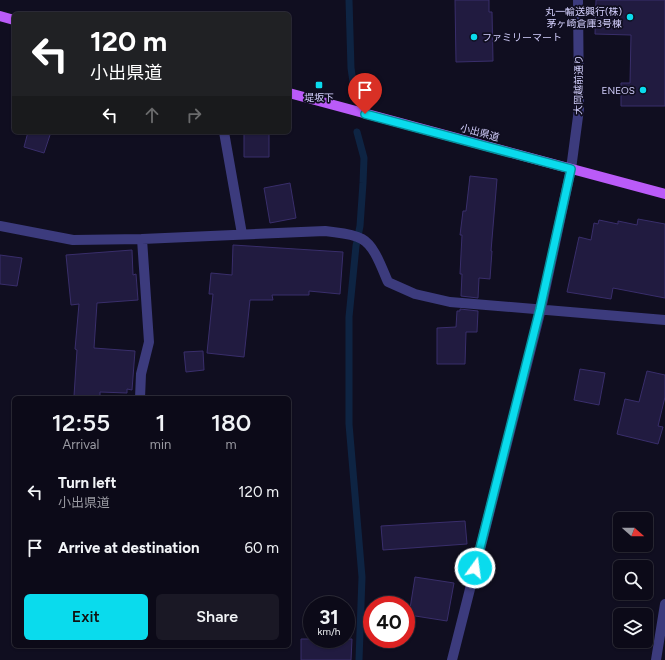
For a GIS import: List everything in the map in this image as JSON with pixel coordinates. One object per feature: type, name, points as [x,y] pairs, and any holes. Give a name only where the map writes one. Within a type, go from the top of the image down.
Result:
[{"type":"main road","points":[[0,16],[12,19]]},
{"type":"main road","name":"小出県道","points":[[291,94],[665,194]]},
{"type":"street","name":"大岡越前通り","points":[[452,660],[540,309],[571,169],[579,109],[578,0]]},
{"type":"street","points":[[224,134],[242,234]]},
{"type":"street","points":[[0,226],[73,240],[142,239],[325,231],[348,234],[362,239],[368,244],[376,256],[388,282],[415,294],[450,302],[665,320]]},
{"type":"street","points":[[140,396],[141,374],[150,342],[142,239]]},
{"type":"street","points":[[656,660],[665,604]]},
{"type":"building","name":"ファミリーマート","points":[[455,0],[489,0],[489,12],[492,12],[493,61],[456,62]]},
{"type":"building","points":[[596,0],[665,0],[665,106],[621,106],[621,83],[630,83],[631,35],[595,34]]},
{"type":"building","points":[[27,134],[50,134],[44,153],[24,147]]},
{"type":"building","points":[[244,134],[269,134],[269,157],[244,157]]},
{"type":"building","points":[[470,176],[497,179],[490,279],[479,278],[478,298],[461,296],[462,274],[460,274],[462,235],[460,235],[463,211],[466,211]]},
{"type":"building","points":[[290,183],[296,218],[270,223],[264,188]]},
{"type":"building","points":[[638,219],[665,224],[665,298],[613,288],[611,299],[567,292],[579,237],[591,240],[594,223],[598,224],[599,220],[618,224],[618,221],[637,225]]},
{"type":"building","points":[[233,245],[343,252],[340,294],[309,291],[309,295],[272,295],[273,300],[250,300],[244,357],[207,353],[213,294],[209,294],[211,273],[232,275]]},
{"type":"building","points":[[132,250],[133,275],[136,274],[138,300],[97,303],[94,348],[135,351],[132,390],[127,389],[127,393],[100,392],[100,396],[74,396],[77,350],[75,349],[79,304],[71,305],[66,255]]},
{"type":"building","points":[[0,255],[22,258],[17,286],[0,284]]},
{"type":"building","points":[[460,309],[478,311],[477,332],[466,332],[465,364],[437,364],[437,328],[456,327],[457,311],[460,311]]},
{"type":"building","points":[[203,351],[204,370],[186,372],[184,352]]},
{"type":"building","points":[[580,369],[605,373],[599,405],[574,400]]},
{"type":"building","points":[[647,371],[665,375],[665,397],[658,426],[663,427],[658,444],[617,434],[625,399],[639,402]]},
{"type":"building","points":[[465,521],[467,544],[383,550],[381,526]]},
{"type":"building","points":[[415,577],[454,583],[447,621],[415,616],[415,596],[412,596]]},
{"type":"building","points":[[301,639],[303,639],[303,648],[352,648],[351,660],[301,660]]},
{"type":"waterway","points":[[349,0],[351,68],[354,89]]},
{"type":"waterway","points":[[357,132],[364,158],[360,226],[356,246],[349,317],[349,424],[362,577],[359,660]]},
{"type":"place","name":"丸一輸送興行(株) 茅ヶ崎倉庫3号棟","points":[[630,17]]},
{"type":"place","name":"ファミリーマート","points":[[474,37]]},
{"type":"place","name":"堤坂下","points":[[319,85]]},
{"type":"place","name":"ENEOS","points":[[643,90]]},
{"type":"route","points":[[365,114],[571,169],[540,309],[475,568]]}]
